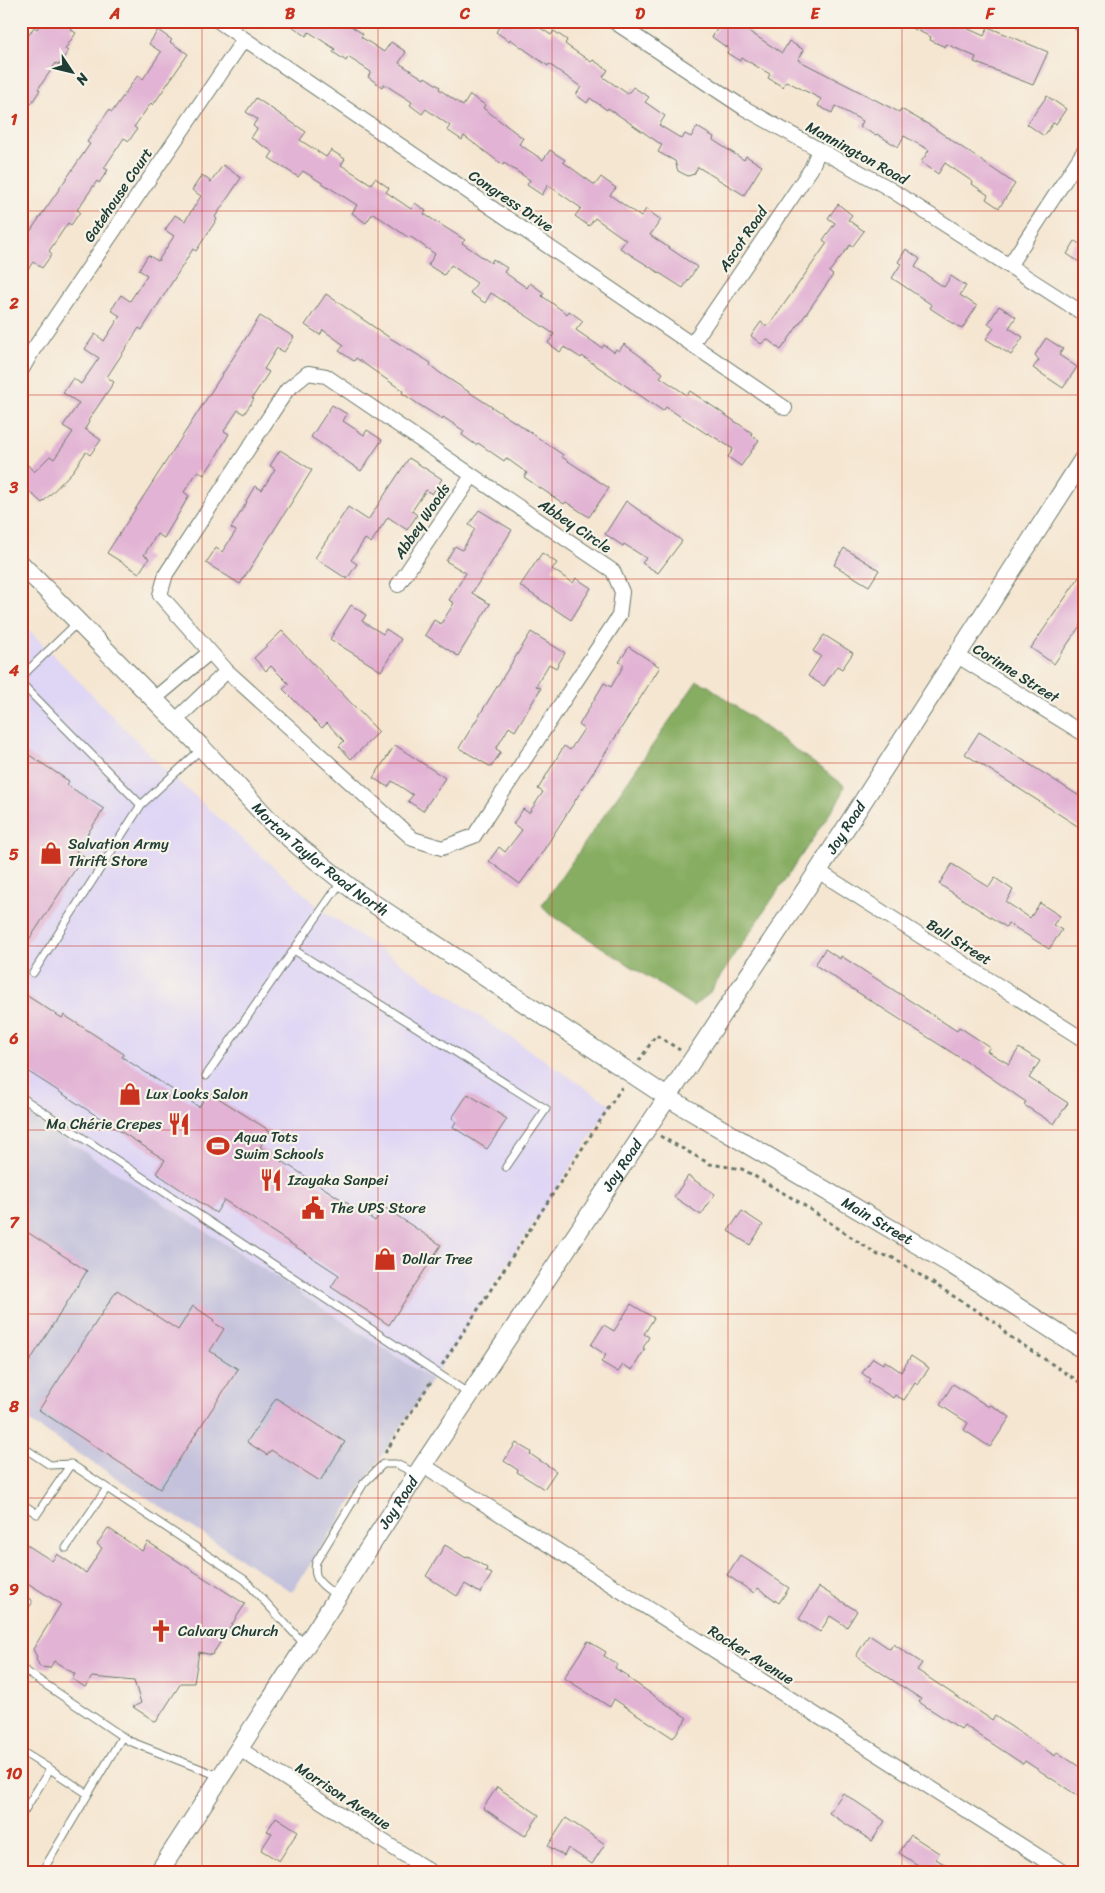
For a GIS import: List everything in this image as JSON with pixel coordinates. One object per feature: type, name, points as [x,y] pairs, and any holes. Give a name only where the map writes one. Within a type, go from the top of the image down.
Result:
[{"type":"street","name":"Congress Drive","points":[[218,21],[786,408]]},
{"type":"street","name":"Mannington Road","points":[[613,21],[744,108],[885,186],[1084,314]]},
{"type":"street","points":[[1077,21],[1084,27]]},
{"type":"street","name":"Gatehouse Court","points":[[21,371],[32,350],[244,39]]},
{"type":"street","name":"Ascot Road","points":[[692,344],[811,169],[819,150]]},
{"type":"street","points":[[1009,266],[1084,151]]},
{"type":"street","name":"Abbey Circle","points":[[308,373],[326,376],[472,476],[613,571],[622,592],[620,616],[474,836],[442,848],[413,839],[227,671],[160,595],[166,574],[286,390],[308,373]]},
{"type":"street","name":"Joy Road","points":[[159,1872],[219,1776],[337,1596],[818,871],[1084,458]]},
{"type":"street","name":"Abbey Woods","points":[[398,585],[472,476]]},
{"type":"street","name":"Morton Taylor Road North","points":[[24,575],[78,622],[154,698],[270,820],[342,881],[667,1097]]},
{"type":"street","points":[[154,698],[210,652]]},
{"type":"street","name":"Corinne Street","points":[[956,655],[1084,734]]},
{"type":"street","points":[[175,721],[227,671]]},
{"type":"street","name":"Ball Street","points":[[818,871],[1084,1040]]},
{"type":"street","name":"Main Street","points":[[667,1097],[954,1266],[1083,1348]]},
{"type":"street","name":"Rocker Avenue","points":[[420,1470],[1063,1872]]},
{"type":"street","name":"Morrison Avenue","points":[[238,1748],[431,1872]]},
{"type":"lane","points":[[21,677],[78,622]]},
{"type":"lane","points":[[21,683],[142,805]]},
{"type":"lane","points":[[33,973],[142,805],[202,748]]},
{"type":"lane","points":[[206,1076],[342,881]]},
{"type":"lane","points":[[294,950],[546,1109],[506,1167]]},
{"type":"lane","points":[[21,1097],[470,1394]]},
{"type":"lane","points":[[21,1446],[50,1465],[71,1464],[245,1580],[305,1645]]},
{"type":"lane","points":[[21,1503],[37,1514],[71,1464]]},
{"type":"lane","points":[[337,1596],[316,1578],[314,1570],[316,1562],[364,1484],[373,1472],[383,1464],[396,1464],[420,1470]]},
{"type":"lane","points":[[66,1548],[107,1488]]},
{"type":"lane","points":[[21,1612],[28,1602]]},
{"type":"lane","points":[[21,1668],[129,1742],[219,1776]]},
{"type":"lane","points":[[42,1872],[122,1737]]},
{"type":"lane","points":[[21,1751],[88,1794]]},
{"type":"lane","points":[[21,1816],[50,1769]]},
{"type":"path","points":[[647,1049],[656,1035],[677,1048]]},
{"type":"path","points":[[445,1360],[620,1090]]},
{"type":"path","points":[[646,1129],[710,1164],[742,1169],[799,1202],[878,1255],[890,1256],[983,1314],[999,1325],[1006,1334],[1084,1385]]},
{"type":"path","points":[[373,1472],[432,1380]]},
{"type":"shaded area","points":[[30,631],[160,765],[322,910],[611,1105],[432,1380],[21,1110],[21,643]]},
{"type":"shaded area","points":[[21,1110],[432,1380],[292,1592],[21,1416]]},
{"type":"green space","points":[[697,681],[707,685],[844,785],[840,798],[708,995],[693,1006],[547,912],[542,905]]},
{"type":"building","points":[[42,21],[77,21],[71,30],[76,33],[65,49],[68,51],[59,65],[56,63],[38,89],[40,90],[31,104],[21,98],[21,47],[34,27],[37,29]]},
{"type":"building","points":[[285,21],[340,21],[363,34],[361,37],[384,52],[391,42],[406,52],[399,63],[440,87],[439,89],[463,106],[470,95],[485,105],[483,108],[523,138],[519,144],[543,160],[550,150],[595,185],[601,177],[616,188],[610,195],[641,217],[646,209],[661,220],[650,235],[697,267],[683,288],[620,248],[626,240],[595,218],[589,226],[575,216],[581,208],[548,185],[542,195],[527,185],[530,180],[504,163],[503,165],[464,136],[462,140],[447,130],[450,126],[426,109],[422,114],[410,105],[412,102],[384,84],[382,87],[368,77],[371,72],[348,57],[346,61],[333,52],[335,49],[309,32],[306,36]]},
{"type":"building","points":[[503,21],[530,21],[551,35],[554,31],[567,40],[565,44],[591,62],[593,60],[608,70],[603,77],[628,94],[633,87],[649,97],[645,102],[665,116],[659,125],[682,139],[685,134],[691,137],[697,127],[714,137],[713,140],[744,160],[746,156],[762,166],[744,195],[698,167],[694,174],[688,176],[678,171],[675,161],[658,152],[662,145],[608,108],[607,110],[590,98],[587,103],[576,95],[581,87],[549,64],[548,66],[510,39],[509,41],[496,32]]},
{"type":"building","points":[[722,21],[733,21],[782,53],[789,41],[804,50],[798,60],[899,112],[901,109],[931,126],[1015,184],[999,208],[986,199],[988,195],[972,184],[973,182],[945,163],[938,174],[921,162],[929,150],[904,136],[898,147],[877,134],[860,127],[863,121],[835,106],[832,113],[818,106],[821,99],[786,81],[783,87],[768,78],[770,74],[742,58],[740,61],[727,53],[729,49],[712,37]]},
{"type":"building","points":[[897,21],[951,21],[984,36],[988,27],[1048,52],[1033,85],[974,62],[976,57],[946,44],[945,47],[930,40],[931,37]]},
{"type":"building","points":[[158,30],[172,40],[170,42],[188,54],[153,105],[151,103],[134,127],[137,129],[129,141],[124,138],[104,168],[108,170],[99,183],[97,181],[77,210],[80,212],[71,225],[68,223],[49,251],[52,254],[42,268],[33,262],[21,279],[21,232],[27,236],[90,144],[87,142],[109,110],[112,112],[138,75],[143,79],[161,52],[149,44]]},
{"type":"building","points":[[1047,96],[1066,109],[1056,124],[1053,123],[1044,136],[1027,124]]},
{"type":"building","points":[[256,98],[306,132],[300,140],[326,157],[331,150],[345,159],[341,165],[371,184],[375,178],[389,188],[386,192],[411,209],[415,203],[426,211],[424,214],[465,240],[462,243],[491,263],[493,259],[507,268],[504,272],[527,288],[530,283],[544,293],[542,296],[567,314],[569,311],[583,321],[576,330],[602,348],[604,345],[614,352],[616,349],[619,351],[624,344],[663,373],[660,377],[687,395],[690,391],[752,433],[751,435],[759,440],[741,466],[728,457],[733,449],[708,433],[666,407],[663,411],[582,356],[581,358],[564,347],[560,352],[548,343],[554,334],[507,303],[491,293],[485,303],[470,293],[477,283],[451,265],[444,275],[428,265],[435,254],[411,237],[409,238],[373,213],[366,223],[352,213],[357,205],[303,171],[298,177],[269,158],[273,152],[251,138],[257,129],[253,126],[257,119],[246,112]]},
{"type":"building","points":[[223,165],[241,178],[215,217],[217,219],[196,251],[193,249],[142,330],[139,328],[107,377],[114,382],[88,421],[85,429],[101,440],[90,455],[86,452],[73,471],[42,503],[21,484],[21,472],[28,465],[34,472],[50,456],[54,459],[73,432],[63,426],[79,403],[63,393],[73,378],[81,384],[99,358],[85,349],[95,334],[104,341],[120,316],[111,310],[121,295],[130,301],[147,275],[139,270],[148,255],[158,261],[174,236],[165,230],[175,215],[185,221],[201,196],[192,190],[202,175],[211,182]]},
{"type":"building","points":[[838,204],[852,215],[848,220],[864,231],[852,247],[850,245],[829,272],[833,275],[781,350],[767,339],[761,344],[751,336],[761,322],[768,327],[827,243],[823,240],[835,223],[828,218]]},
{"type":"building","points":[[1075,241],[1084,247],[1084,265],[1067,254]]},
{"type":"building","points":[[906,249],[920,259],[915,267],[944,287],[951,276],[966,286],[960,295],[977,306],[962,329],[930,308],[932,305],[892,278],[901,264],[898,262]]},
{"type":"building","points":[[326,294],[390,338],[431,363],[430,365],[440,373],[527,430],[563,455],[562,457],[609,488],[589,517],[566,502],[564,504],[524,477],[527,473],[506,458],[504,461],[478,443],[476,445],[462,435],[464,431],[418,404],[402,393],[403,391],[356,358],[354,361],[339,351],[344,345],[323,330],[320,335],[305,325]]},
{"type":"building","points":[[999,306],[1016,317],[1009,328],[1023,337],[1011,355],[986,339],[994,328],[988,324]]},
{"type":"building","points":[[260,316],[294,337],[284,352],[277,348],[264,369],[269,372],[252,398],[254,399],[244,414],[238,410],[224,431],[229,434],[214,460],[204,475],[198,471],[184,492],[189,496],[164,538],[157,534],[144,555],[149,558],[139,573],[107,553]]},
{"type":"building","points":[[1046,338],[1063,349],[1059,355],[1077,367],[1063,388],[1033,368],[1039,360],[1035,355]]},
{"type":"building","points":[[332,405],[347,414],[343,421],[364,435],[367,430],[382,440],[361,471],[311,437]]},
{"type":"building","points":[[280,450],[312,470],[240,584],[206,563],[216,548],[222,552],[236,531],[231,528],[255,486],[262,490],[275,469],[270,466]]},
{"type":"building","points":[[409,458],[442,479],[432,494],[426,490],[412,511],[417,515],[407,530],[388,517],[371,543],[365,539],[351,560],[357,564],[347,579],[315,558],[348,507],[368,520]]},
{"type":"building","points":[[626,501],[682,541],[658,573],[642,563],[646,558],[605,534]]},
{"type":"building","points":[[479,510],[512,530],[472,593],[490,604],[458,656],[425,635],[434,620],[441,624],[454,603],[449,600],[466,573],[446,561],[455,546],[462,550],[475,529],[469,525]]},
{"type":"building","points":[[844,548],[879,570],[869,586],[834,565]]},
{"type":"building","points":[[542,553],[557,563],[552,569],[573,583],[576,578],[591,588],[571,620],[520,586]]},
{"type":"building","points":[[1084,570],[1084,620],[1054,664],[1031,648]]},
{"type":"building","points":[[351,605],[366,615],[362,621],[383,634],[386,629],[401,639],[381,671],[330,639]]},
{"type":"building","points":[[282,631],[379,732],[351,759],[339,746],[344,741],[327,723],[322,728],[283,689],[289,684],[271,666],[266,671],[254,658]]},
{"type":"building","points":[[531,632],[565,653],[556,668],[549,664],[536,686],[541,688],[515,731],[509,727],[496,749],[501,752],[491,767],[459,748]]},
{"type":"building","points":[[824,635],[853,653],[842,669],[837,666],[824,686],[808,676],[821,656],[813,651]]},
{"type":"building","points":[[629,647],[660,667],[538,859],[520,884],[489,861],[499,847],[505,852],[522,830],[513,824],[523,809],[529,813],[543,792],[538,789],[564,746],[570,750],[584,729],[579,725],[604,683],[611,687],[624,665],[619,662]]},
{"type":"building","points":[[979,732],[1084,799],[1084,819],[1079,827],[965,754]]},
{"type":"building","points":[[395,745],[445,778],[423,811],[408,801],[413,795],[392,781],[388,787],[373,778]]},
{"type":"building","name":"Salvation Army Thrift Store","points":[[26,753],[69,781],[67,785],[104,809],[76,851],[84,856],[21,952],[21,759]]},
{"type":"building","points":[[952,864],[989,887],[995,878],[1013,890],[1006,902],[1030,918],[1040,903],[1060,916],[1053,925],[1062,930],[1049,949],[1008,923],[1006,927],[939,884]]},
{"type":"building","points":[[825,949],[840,959],[841,956],[957,1031],[959,1027],[990,1047],[987,1051],[1009,1064],[1019,1048],[1040,1061],[1029,1078],[1068,1103],[1054,1124],[1024,1105],[1026,1102],[990,1077],[815,965]]},
{"type":"building","points":[[21,992],[62,1018],[64,1015],[124,1054],[122,1057],[199,1107],[209,1092],[270,1131],[260,1147],[375,1221],[384,1207],[441,1245],[389,1325],[331,1287],[339,1275],[224,1200],[216,1213],[156,1173],[165,1160],[21,1067]]},
{"type":"building","points":[[468,1094],[507,1119],[487,1149],[453,1127],[456,1121],[452,1118]]},
{"type":"building","points":[[688,1176],[715,1194],[701,1215],[674,1197]]},
{"type":"building","points":[[742,1211],[763,1225],[750,1245],[728,1231]]},
{"type":"building","points":[[21,1228],[87,1271],[21,1375]]},
{"type":"building","points":[[117,1290],[178,1330],[193,1306],[224,1329],[210,1351],[238,1369],[160,1489],[39,1410]]},
{"type":"building","points":[[631,1304],[654,1318],[644,1334],[649,1337],[643,1348],[645,1349],[632,1370],[623,1365],[618,1372],[601,1362],[606,1355],[591,1345],[604,1325],[614,1331]]},
{"type":"building","points":[[911,1356],[929,1368],[918,1385],[915,1383],[904,1400],[895,1395],[893,1398],[868,1382],[870,1379],[862,1373],[873,1358],[883,1364],[885,1361],[901,1372]]},
{"type":"building","points":[[953,1384],[989,1407],[991,1405],[1010,1417],[990,1447],[964,1430],[968,1423],[940,1405]]},
{"type":"building","points":[[276,1398],[345,1442],[320,1481],[271,1450],[267,1455],[247,1442]]},
{"type":"building","points":[[516,1443],[556,1471],[544,1489],[517,1472],[518,1470],[504,1461]]},
{"type":"building","name":"Calvary Church","points":[[108,1528],[142,1551],[148,1542],[245,1604],[212,1655],[199,1652],[194,1683],[181,1683],[156,1722],[133,1707],[141,1703],[134,1681],[92,1677],[85,1687],[72,1679],[75,1674],[54,1661],[50,1668],[40,1667],[33,1649],[61,1604],[21,1579],[21,1541],[52,1561],[57,1554],[86,1573],[102,1548],[97,1544]]},
{"type":"building","points":[[445,1545],[466,1558],[468,1556],[487,1568],[486,1571],[492,1574],[480,1593],[465,1584],[457,1596],[426,1576]]},
{"type":"building","points":[[740,1555],[789,1588],[779,1603],[758,1588],[754,1593],[727,1575]]},
{"type":"building","points":[[819,1587],[857,1611],[847,1627],[830,1616],[820,1632],[799,1619]]},
{"type":"building","points":[[869,1635],[890,1649],[893,1644],[922,1663],[917,1670],[992,1720],[995,1716],[1055,1756],[1057,1752],[1084,1770],[1084,1800],[1025,1761],[1023,1764],[964,1725],[961,1729],[919,1702],[921,1699],[856,1656]]},
{"type":"building","points":[[588,1641],[606,1652],[604,1656],[617,1664],[615,1668],[687,1718],[673,1738],[614,1699],[610,1707],[564,1678]]},
{"type":"building","points":[[497,1787],[539,1815],[525,1836],[483,1808]]},
{"type":"building","points":[[843,1793],[885,1821],[872,1841],[829,1813]]},
{"type":"building","points":[[276,1817],[298,1831],[279,1861],[261,1850],[272,1833],[267,1831]]},
{"type":"building","points":[[566,1818],[605,1844],[592,1864],[568,1848],[564,1856],[548,1846]]},
{"type":"building","points":[[911,1835],[939,1853],[936,1859],[957,1872],[929,1872],[899,1853]]},
{"type":"place","name":"Salvation Army Thrift Store","points":[[51,853]]},
{"type":"place","name":"Lux Looks Salon","points":[[130,1094]]},
{"type":"place","name":"Ma Chérie Crepes","points":[[179,1124]]},
{"type":"place","name":"Aqua Tots Swim Schools","points":[[218,1146]]},
{"type":"place","name":"Izayaka Sanpei","points":[[271,1180]]},
{"type":"place","name":"The UPS Store","points":[[313,1208]]},
{"type":"place","name":"Dollar Tree","points":[[385,1259]]},
{"type":"place","name":"Calvary Church","points":[[161,1631]]}]
